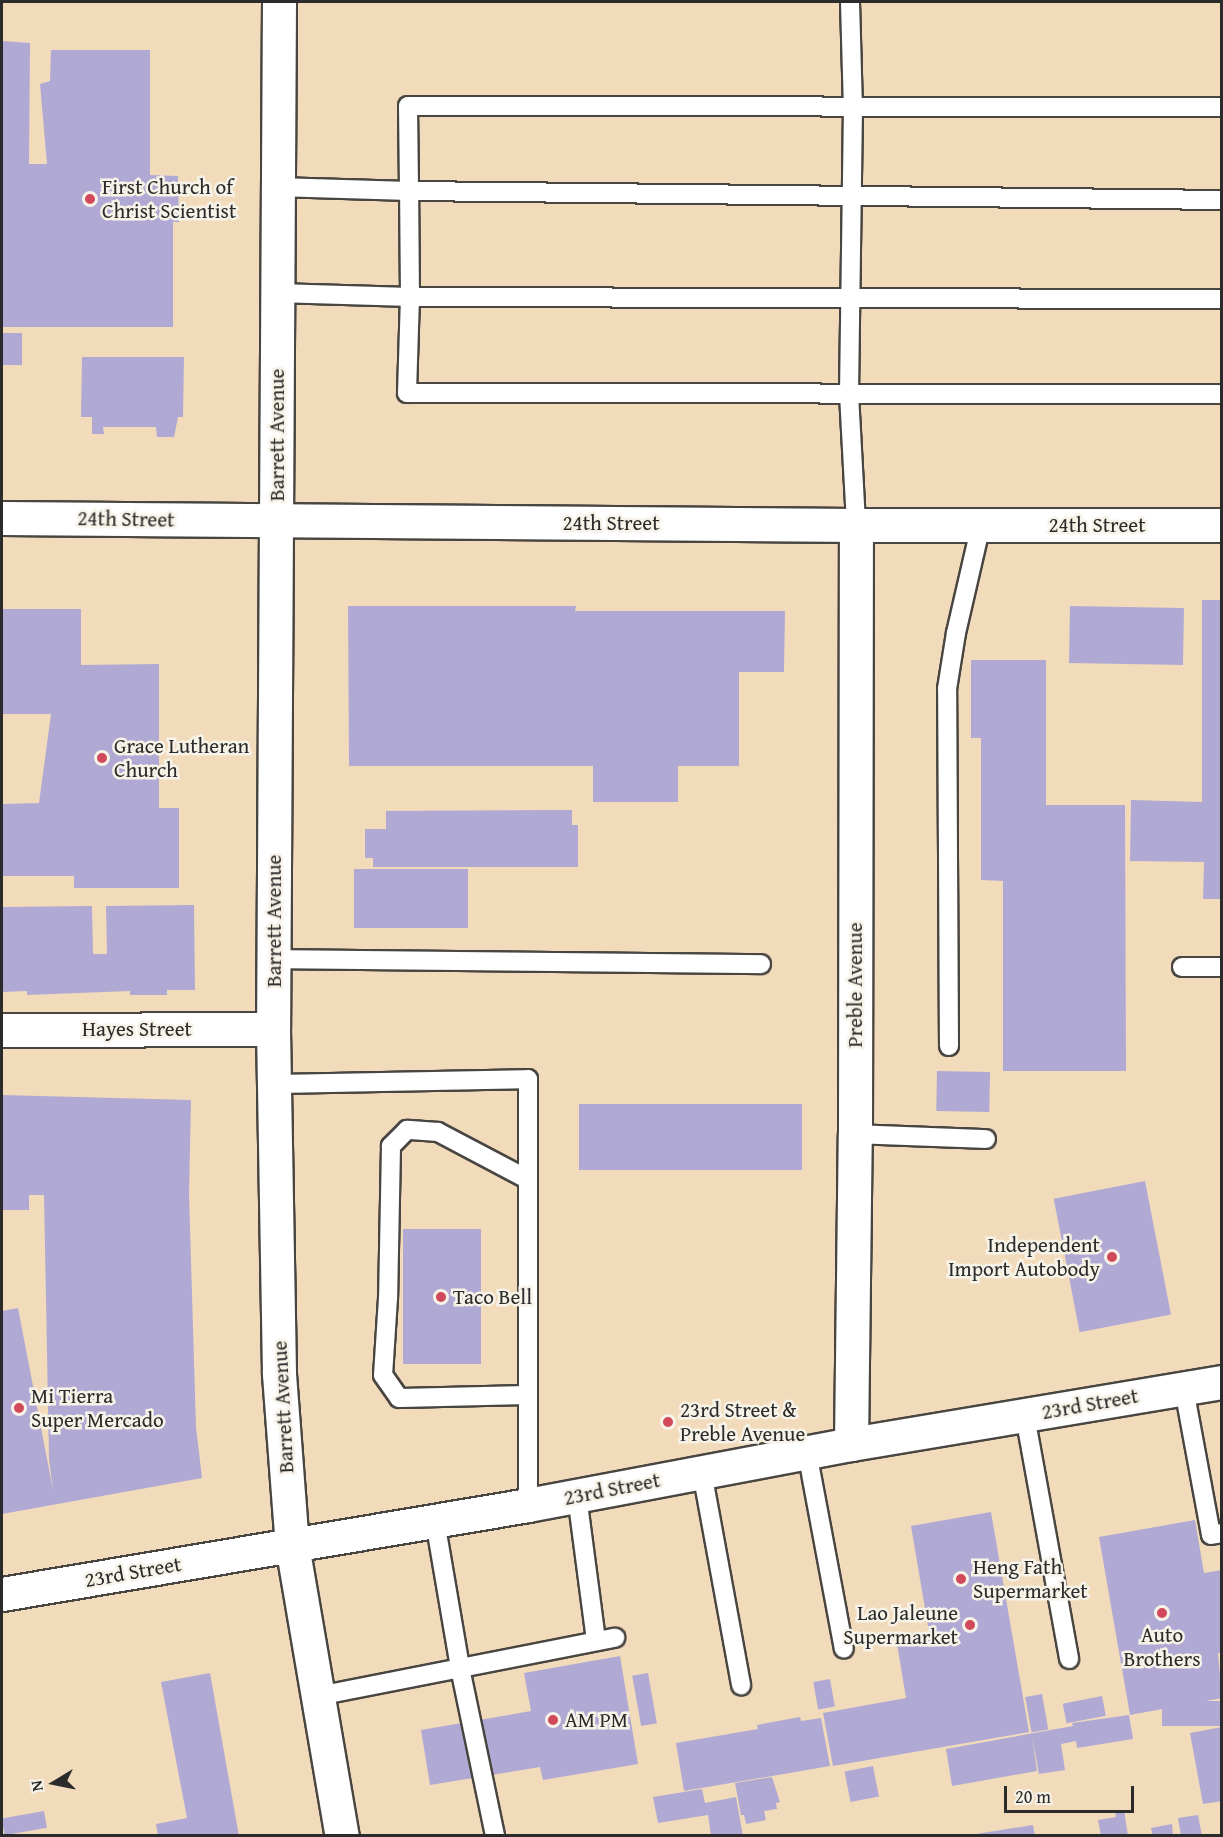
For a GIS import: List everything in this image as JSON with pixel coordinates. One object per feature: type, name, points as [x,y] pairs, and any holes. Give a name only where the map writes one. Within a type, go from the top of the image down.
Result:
[{"type":"main road","name":"Barrett Avenue","points":[[279,2],[273,1029],[279,1374],[292,1545],[342,1836]]},
{"type":"main road","name":"24th Street","points":[[2,518],[856,525],[1221,525]]},
{"type":"main road","name":"Preble Avenue","points":[[851,1444],[855,1134],[856,525]]},
{"type":"main road","name":"Hayes Street","points":[[2,1030],[273,1029]]},
{"type":"main road","name":"23rd Street","points":[[2,1594],[528,1505],[851,1444],[1221,1382]]},
{"type":"lane","points":[[850,2],[853,107],[849,394],[856,525]]},
{"type":"lane","points":[[1221,107],[408,106],[410,297],[407,393],[1221,394]]},
{"type":"lane","points":[[277,187],[409,191],[1221,200]]},
{"type":"lane","points":[[277,293],[410,297],[1221,298]]},
{"type":"lane","points":[[949,1046],[947,689],[956,633],[981,525]]},
{"type":"lane","points":[[274,960],[761,964]]},
{"type":"lane","points":[[1182,967],[1221,967]]},
{"type":"lane","points":[[274,1084],[528,1079],[528,1505]]},
{"type":"lane","points":[[528,1179],[438,1132],[407,1130],[391,1146],[388,1298],[383,1376],[399,1398],[528,1395]]},
{"type":"lane","points":[[855,1134],[986,1139]]},
{"type":"lane","points":[[1184,1389],[1211,1535],[1221,1533]]},
{"type":"lane","points":[[1025,1416],[1069,1659]]},
{"type":"lane","points":[[807,1452],[844,1648]]},
{"type":"lane","points":[[702,1472],[741,1685]]},
{"type":"lane","points":[[577,1496],[596,1641]]},
{"type":"lane","points":[[435,1521],[460,1668],[495,1836]]},
{"type":"lane","points":[[318,1696],[615,1638]]},
{"type":"building","name":"First Church of Christ Scientist","points":[[2,41],[30,43],[29,164],[47,164],[40,84],[50,81],[51,50],[150,50],[150,175],[178,176],[179,222],[173,222],[173,327],[2,327]]},
{"type":"building","points":[[2,333],[22,333],[22,365],[2,365]]},
{"type":"building","points":[[82,357],[184,357],[183,417],[178,417],[174,437],[157,437],[156,427],[103,427],[104,434],[92,434],[92,417],[81,417]]},
{"type":"building","points":[[1202,600],[1222,600],[1222,899],[1203,899],[1204,862],[1130,861],[1131,800],[1202,802]]},
{"type":"building","points":[[348,606],[576,606],[575,611],[785,611],[784,672],[739,672],[739,766],[678,766],[678,802],[593,802],[593,766],[349,766]]},
{"type":"building","points":[[1070,606],[1184,608],[1183,665],[1069,663]]},
{"type":"building","name":"Grace Lutheran Church","points":[[2,609],[81,609],[81,665],[159,664],[159,808],[179,808],[179,888],[74,888],[74,876],[2,876],[2,804],[39,803],[51,714],[2,714]]},
{"type":"building","points":[[971,660],[1046,660],[1046,805],[1125,805],[1126,1071],[1003,1071],[1003,881],[981,880],[981,738],[971,738]]},
{"type":"building","points":[[572,810],[572,825],[578,825],[578,867],[373,867],[373,858],[365,858],[365,829],[386,829],[386,811]]},
{"type":"building","points":[[354,869],[468,869],[468,928],[354,928]]},
{"type":"building","points":[[194,905],[195,990],[167,990],[167,995],[130,995],[130,991],[27,995],[27,991],[2,992],[2,907],[92,906],[93,954],[107,954],[106,906]]},
{"type":"building","points":[[937,1071],[990,1072],[989,1112],[936,1111]]},
{"type":"building","points":[[2,1095],[191,1100],[189,1194],[196,1427],[202,1478],[2,1514],[2,1311],[18,1308],[53,1490],[49,1459],[44,1195],[29,1195],[29,1210],[2,1210]]},
{"type":"building","points":[[579,1104],[802,1104],[802,1170],[579,1170]]},
{"type":"building","name":"Independent Import Autobody","points":[[1145,1181],[1171,1315],[1080,1332],[1054,1199]]},
{"type":"building","name":"Taco Bell","points":[[403,1229],[481,1229],[481,1364],[403,1364]]},
{"type":"building","name":"Heng Fath Supermarket","points":[[991,1512],[1029,1732],[833,1766],[823,1713],[906,1698],[896,1638],[929,1632],[911,1526]]},
{"type":"building","name":"Auto Brothers","points":[[1195,1520],[1204,1573],[1222,1570],[1222,1653],[1218,1653],[1222,1698],[1130,1715],[1099,1537]]},
{"type":"building","name":"AM PM","points":[[620,1656],[638,1764],[543,1780],[540,1767],[430,1785],[421,1730],[531,1711],[524,1673]]},
{"type":"building","points":[[210,1673],[239,1836],[158,1836],[156,1824],[187,1818],[161,1682]]},
{"type":"building","points":[[648,1673],[657,1723],[641,1726],[632,1676]]},
{"type":"building","points":[[830,1679],[835,1707],[818,1710],[813,1682]]},
{"type":"building","points":[[1042,1694],[1048,1729],[1032,1732],[1025,1697]]},
{"type":"building","points":[[1102,1696],[1106,1716],[1067,1723],[1063,1704]]},
{"type":"building","points":[[1162,1701],[1222,1701],[1222,1726],[1162,1726]]},
{"type":"building","points":[[1129,1715],[1133,1739],[1077,1748],[1076,1741],[1061,1744],[1065,1770],[1039,1774],[1032,1736],[1037,1771],[952,1786],[946,1749],[1073,1726],[1072,1723]]},
{"type":"building","points":[[800,1717],[801,1721],[821,1718],[830,1766],[684,1791],[676,1743],[758,1729],[757,1725]]},
{"type":"building","points":[[1222,1727],[1222,1801],[1203,1804],[1190,1733]]},
{"type":"building","points":[[873,1766],[879,1796],[850,1802],[845,1772]]},
{"type":"building","points":[[772,1777],[780,1802],[776,1803],[777,1809],[764,1811],[766,1820],[746,1824],[744,1815],[741,1815],[735,1783]]},
{"type":"building","points":[[702,1789],[705,1803],[736,1797],[743,1836],[711,1836],[708,1815],[658,1823],[653,1797]]},
{"type":"building","points":[[1124,1810],[1128,1836],[1101,1836],[1098,1820],[1116,1817],[1115,1811]]},
{"type":"building","points":[[44,1811],[47,1828],[5,1835],[2,1818]]},
{"type":"building","points":[[1198,1815],[1202,1836],[1181,1836],[1178,1818]]},
{"type":"building","points":[[1172,1824],[1173,1836],[1153,1836],[1151,1828]]},
{"type":"building","points":[[1033,1825],[1035,1836],[976,1836],[976,1834]]},
{"type":"place","name":"First Church of Christ Scientist","points":[[90,199]]},
{"type":"place","name":"Grace Lutheran Church","points":[[102,758]]},
{"type":"place","name":"Independent Import Autobody","points":[[1112,1257]]},
{"type":"place","name":"Taco Bell","points":[[441,1297]]},
{"type":"place","name":"Mi Tierra Super Mercado","points":[[19,1408]]},
{"type":"place","name":"23rd Street & Preble Avenue","points":[[668,1422]]},
{"type":"place","name":"Heng Fath Supermarket","points":[[961,1579]]},
{"type":"place","name":"Auto Brothers","points":[[1162,1613]]},
{"type":"place","name":"Lao Jaleune Supermarket","points":[[970,1625]]},
{"type":"place","name":"AM PM","points":[[553,1720]]}]
